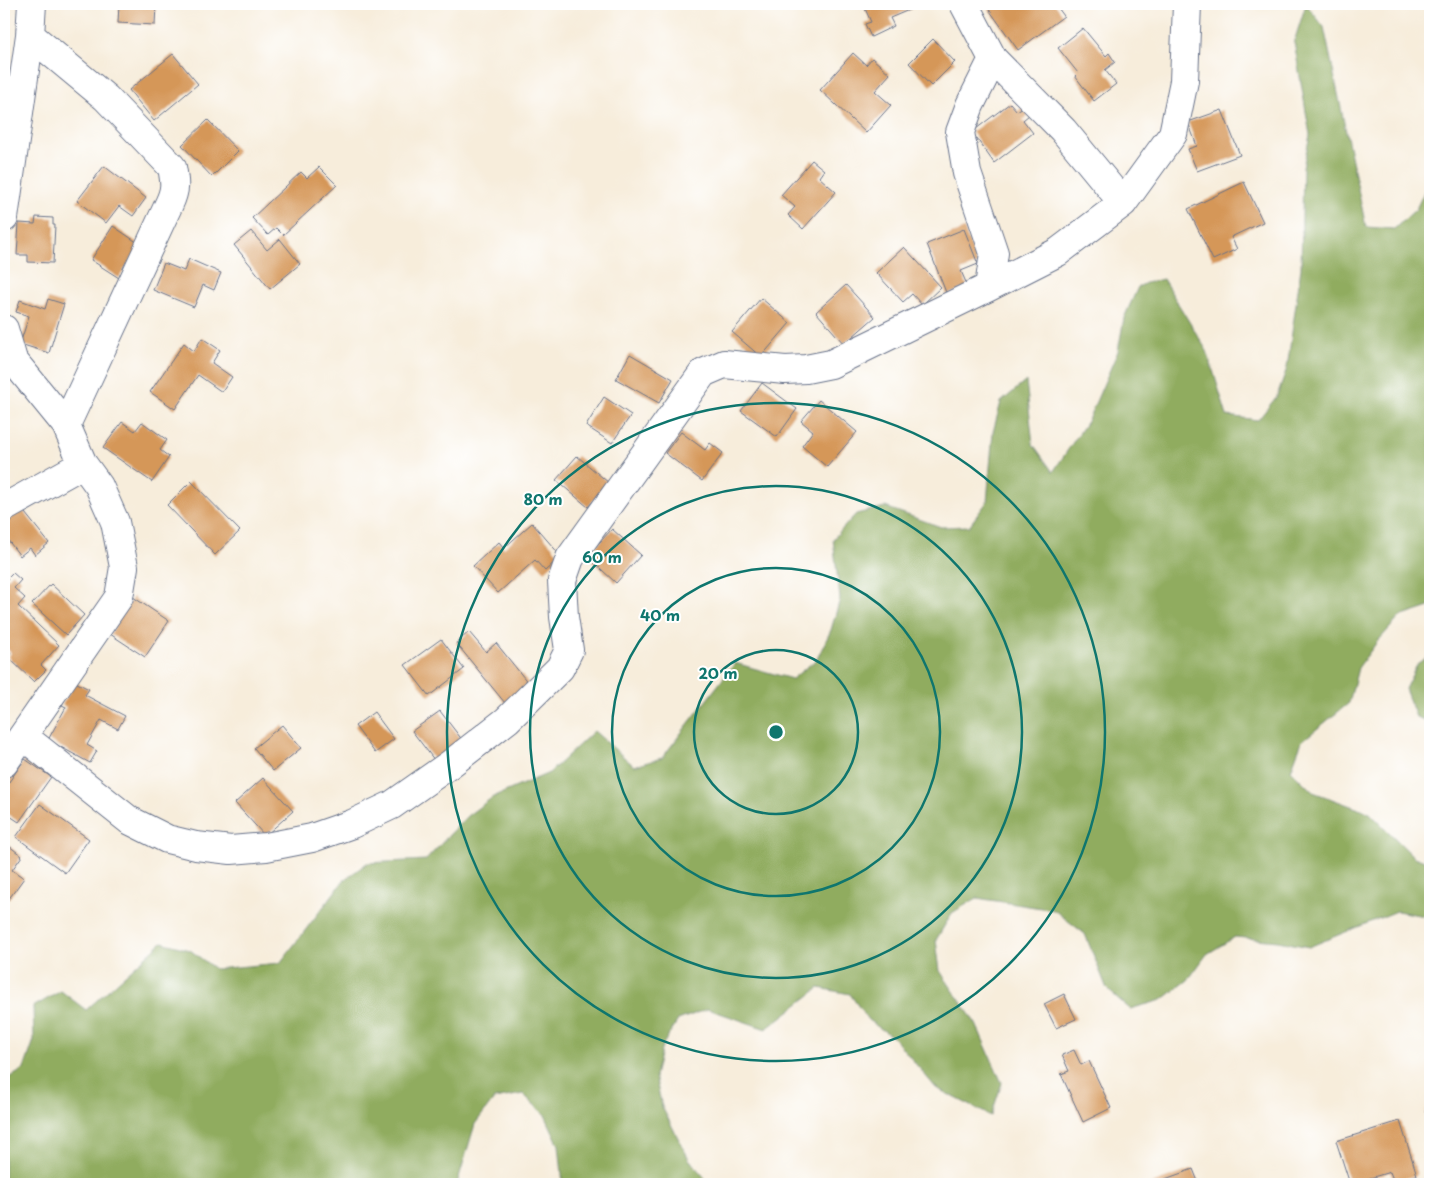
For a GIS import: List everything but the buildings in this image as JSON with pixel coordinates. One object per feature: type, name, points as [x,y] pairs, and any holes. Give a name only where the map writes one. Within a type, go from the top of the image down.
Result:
[{"type":"street","points":[[4,218],[30,35],[32,4]]},
{"type":"street","points":[[964,4],[993,59],[1063,130],[1123,202]]},
{"type":"street","points":[[23,736],[129,820],[167,839],[205,847],[231,850],[249,849],[312,838],[352,824],[392,805],[507,720],[560,668],[569,650],[564,617],[562,581],[570,558],[704,373],[724,364],[785,370],[806,369],[831,364],[1058,252],[1123,202],[1173,134],[1184,81],[1187,4]]},
{"type":"street","points":[[30,35],[106,98],[172,167],[174,179],[175,191],[66,425]]},
{"type":"street","points":[[989,287],[994,253],[967,173],[960,132],[970,105],[993,59]]},
{"type":"street","points":[[4,329],[13,360],[66,425],[82,464],[99,486],[115,522],[124,567],[119,597],[4,763]]},
{"type":"street","points":[[4,508],[82,464]]},
{"type":"green space","points":[[1306,4],[1324,27],[1366,227],[1394,229],[1416,209],[1430,179],[1430,607],[1400,617],[1377,642],[1358,668],[1349,703],[1302,741],[1291,770],[1313,792],[1370,813],[1414,857],[1430,863],[1430,917],[1397,911],[1309,947],[1278,941],[1235,937],[1207,954],[1188,980],[1162,1000],[1130,1009],[1107,989],[1085,934],[1054,910],[977,898],[952,913],[936,940],[940,971],[976,1024],[1002,1083],[991,1116],[936,1088],[893,1037],[868,1020],[850,994],[819,988],[766,1029],[708,1009],[678,1020],[662,1046],[655,1076],[662,1107],[689,1159],[710,1184],[563,1184],[559,1145],[545,1115],[523,1094],[494,1099],[475,1124],[457,1184],[4,1184],[4,1081],[24,1069],[34,1040],[33,1007],[61,991],[86,1010],[162,942],[190,950],[215,969],[280,963],[344,880],[367,863],[426,860],[467,816],[493,797],[549,773],[594,731],[634,766],[662,758],[735,663],[792,679],[817,659],[831,630],[840,599],[833,539],[856,514],[885,507],[941,527],[969,526],[987,502],[993,432],[1001,402],[1026,381],[1033,444],[1053,472],[1088,420],[1118,351],[1124,318],[1138,287],[1163,279],[1207,351],[1227,416],[1258,420],[1277,396],[1287,368],[1301,268],[1303,167],[1310,135],[1294,42]]},
{"type":"green space","points":[[1430,656],[1430,722],[1416,717],[1405,689],[1418,663]]}]
